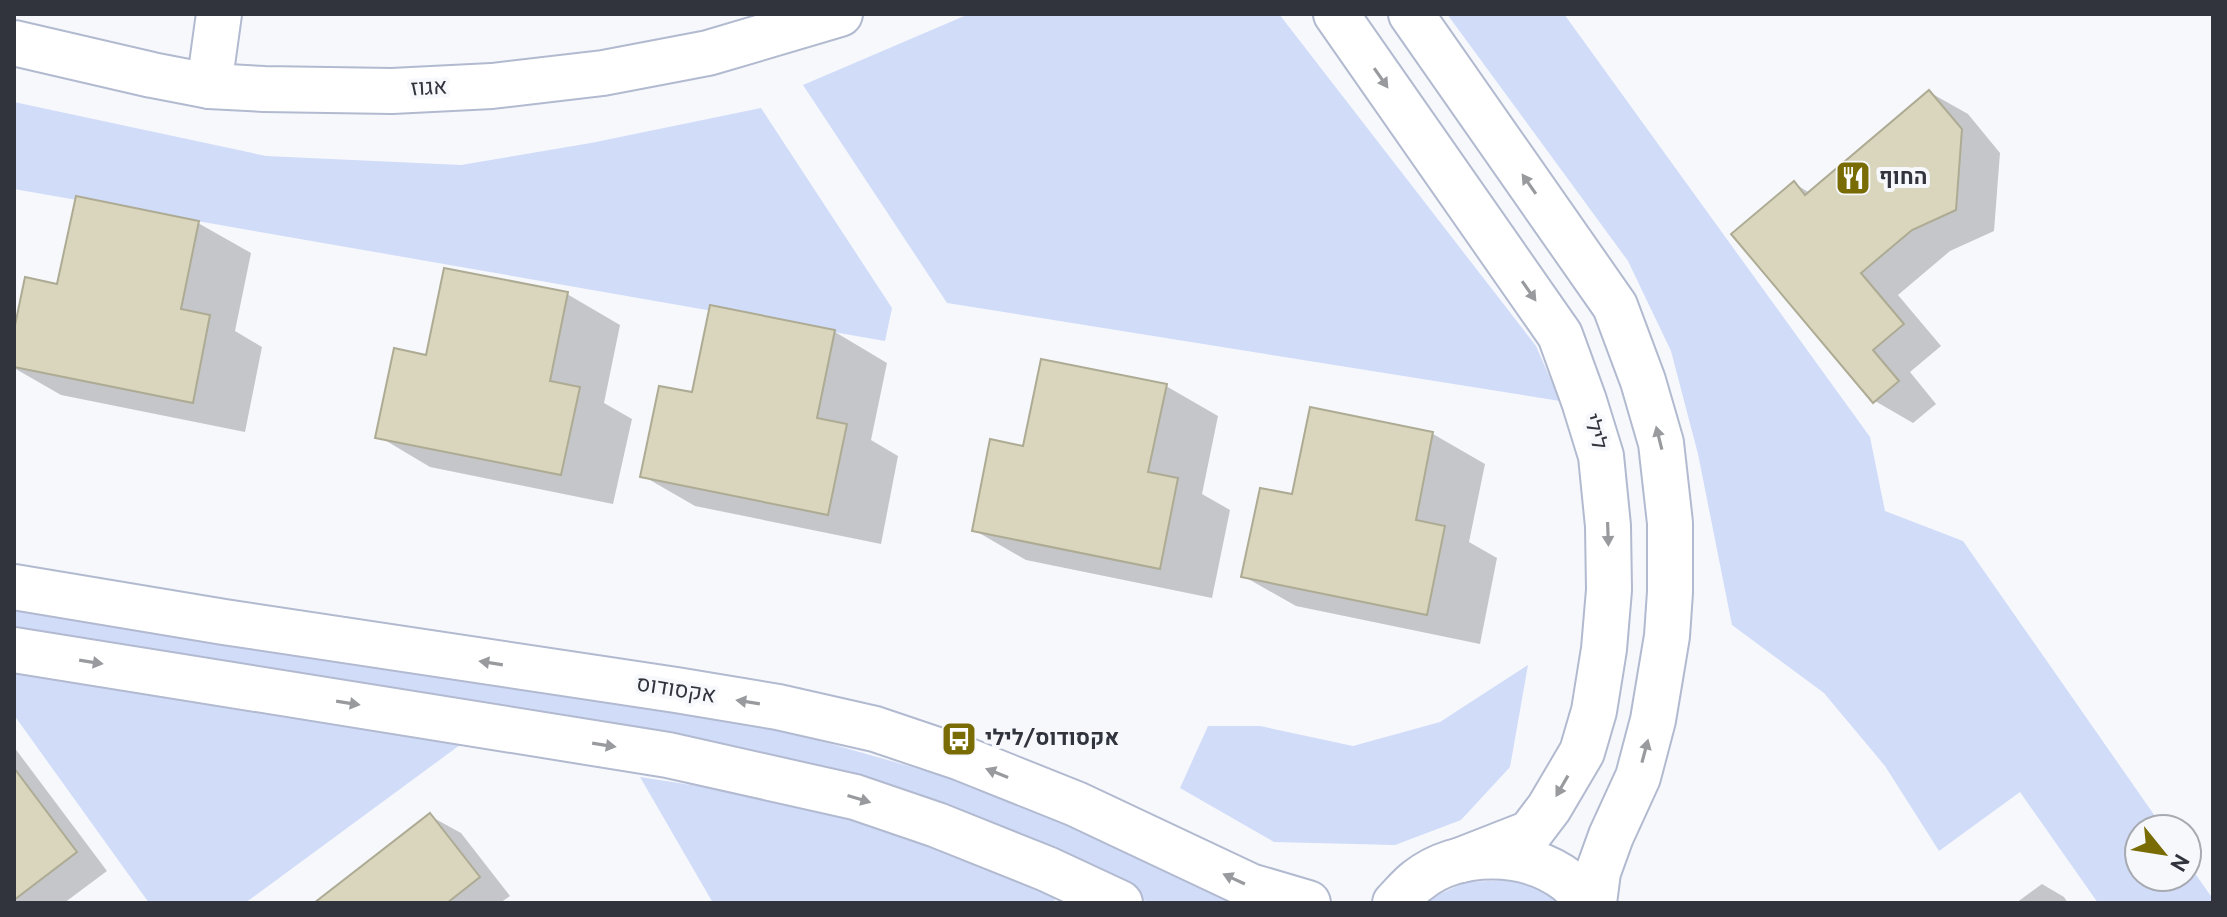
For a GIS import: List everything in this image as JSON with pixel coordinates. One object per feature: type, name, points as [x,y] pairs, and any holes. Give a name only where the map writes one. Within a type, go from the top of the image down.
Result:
[{"type":"street","points":[[209,86],[219,14]]},
{"type":"street","name":"אגוז","points":[[14,43],[209,86],[392,91],[492,86],[603,73],[708,53],[840,14]]},
{"type":"street","name":"לילי","points":[[1336,14],[1560,335],[1601,456],[1608,526],[1609,590],[1604,649],[1594,711],[1582,752],[1549,808],[1530,833],[1437,869],[1406,892]]},
{"type":"street","points":[[1411,14],[1615,306],[1643,381],[1661,443],[1670,523],[1667,636],[1646,749],[1638,777],[1598,872],[1592,903]]},
{"type":"street","name":"אקסודוס","points":[[14,587],[778,707],[875,729],[961,758],[1076,804],[1250,886],[1308,903]]},
{"type":"street","points":[[14,650],[668,755],[775,778],[855,797],[937,825],[1047,869],[1120,903]]},
{"type":"street","points":[[1461,860],[1498,856],[1534,864],[1567,880],[1592,903]]},
{"type":"street","points":[[1378,903],[1406,892]]},
{"type":"shaded area","points":[[969,14],[1279,14],[1536,346],[1560,401],[947,303],[803,85]]},
{"type":"shaded area","points":[[1447,14],[1564,14],[1870,437],[1885,511],[1963,541],[2153,813],[2123,813],[2123,893],[2203,893],[2203,885],[2213,903],[2098,903],[2020,792],[1939,851],[1885,766],[1824,693],[1732,625],[1698,454],[1671,351],[1628,261]]},
{"type":"shaded area","points":[[14,102],[266,156],[461,165],[591,143],[761,108],[892,308],[885,341],[14,189]]},
{"type":"shaded area","points":[[14,588],[768,726],[951,778],[1129,847],[1241,903],[1150,903],[1052,857],[14,637]]},
{"type":"shaded area","points":[[1528,665],[1510,767],[1461,820],[1395,845],[1274,842],[1180,788],[1208,726],[1260,726],[1353,746],[1440,722]]},
{"type":"shaded area","points":[[14,667],[464,742],[245,903],[149,903],[14,715]]},
{"type":"shaded area","points":[[640,777],[833,807],[1059,896],[1051,903],[713,903]]},
{"type":"shaded area","points":[[1509,880],[1541,891],[1558,903],[1426,903],[1466,882]]},
{"type":"building","points":[[1929,90],[1962,129],[1956,210],[1912,230],[1861,273],[1904,324],[1873,350],[1899,381],[1873,403],[1731,234],[1794,181],[1805,195]]},
{"type":"building","points":[[76,196],[199,221],[181,309],[210,315],[193,403],[14,367],[14,330],[25,277],[57,284]]},
{"type":"building","points":[[444,268],[568,292],[550,381],[580,387],[561,475],[375,438],[394,348],[426,355]]},
{"type":"building","points":[[710,305],[835,330],[817,418],[847,424],[828,515],[640,477],[659,386],[692,392]]},
{"type":"building","points":[[1041,359],[1167,384],[1148,472],[1178,478],[1160,569],[972,531],[990,439],[1023,446]]},
{"type":"building","points":[[1310,407],[1433,432],[1416,520],[1445,526],[1427,615],[1241,577],[1260,488],[1292,494]]},
{"type":"building","points":[[14,768],[77,852],[14,900]]},
{"type":"building","points":[[430,813],[480,877],[447,903],[314,903]]},
{"type":"place","name":"החוף","points":[[1853,178]]},
{"type":"place","name":"אקסודוס/לילי","points":[[959,739]]}]
